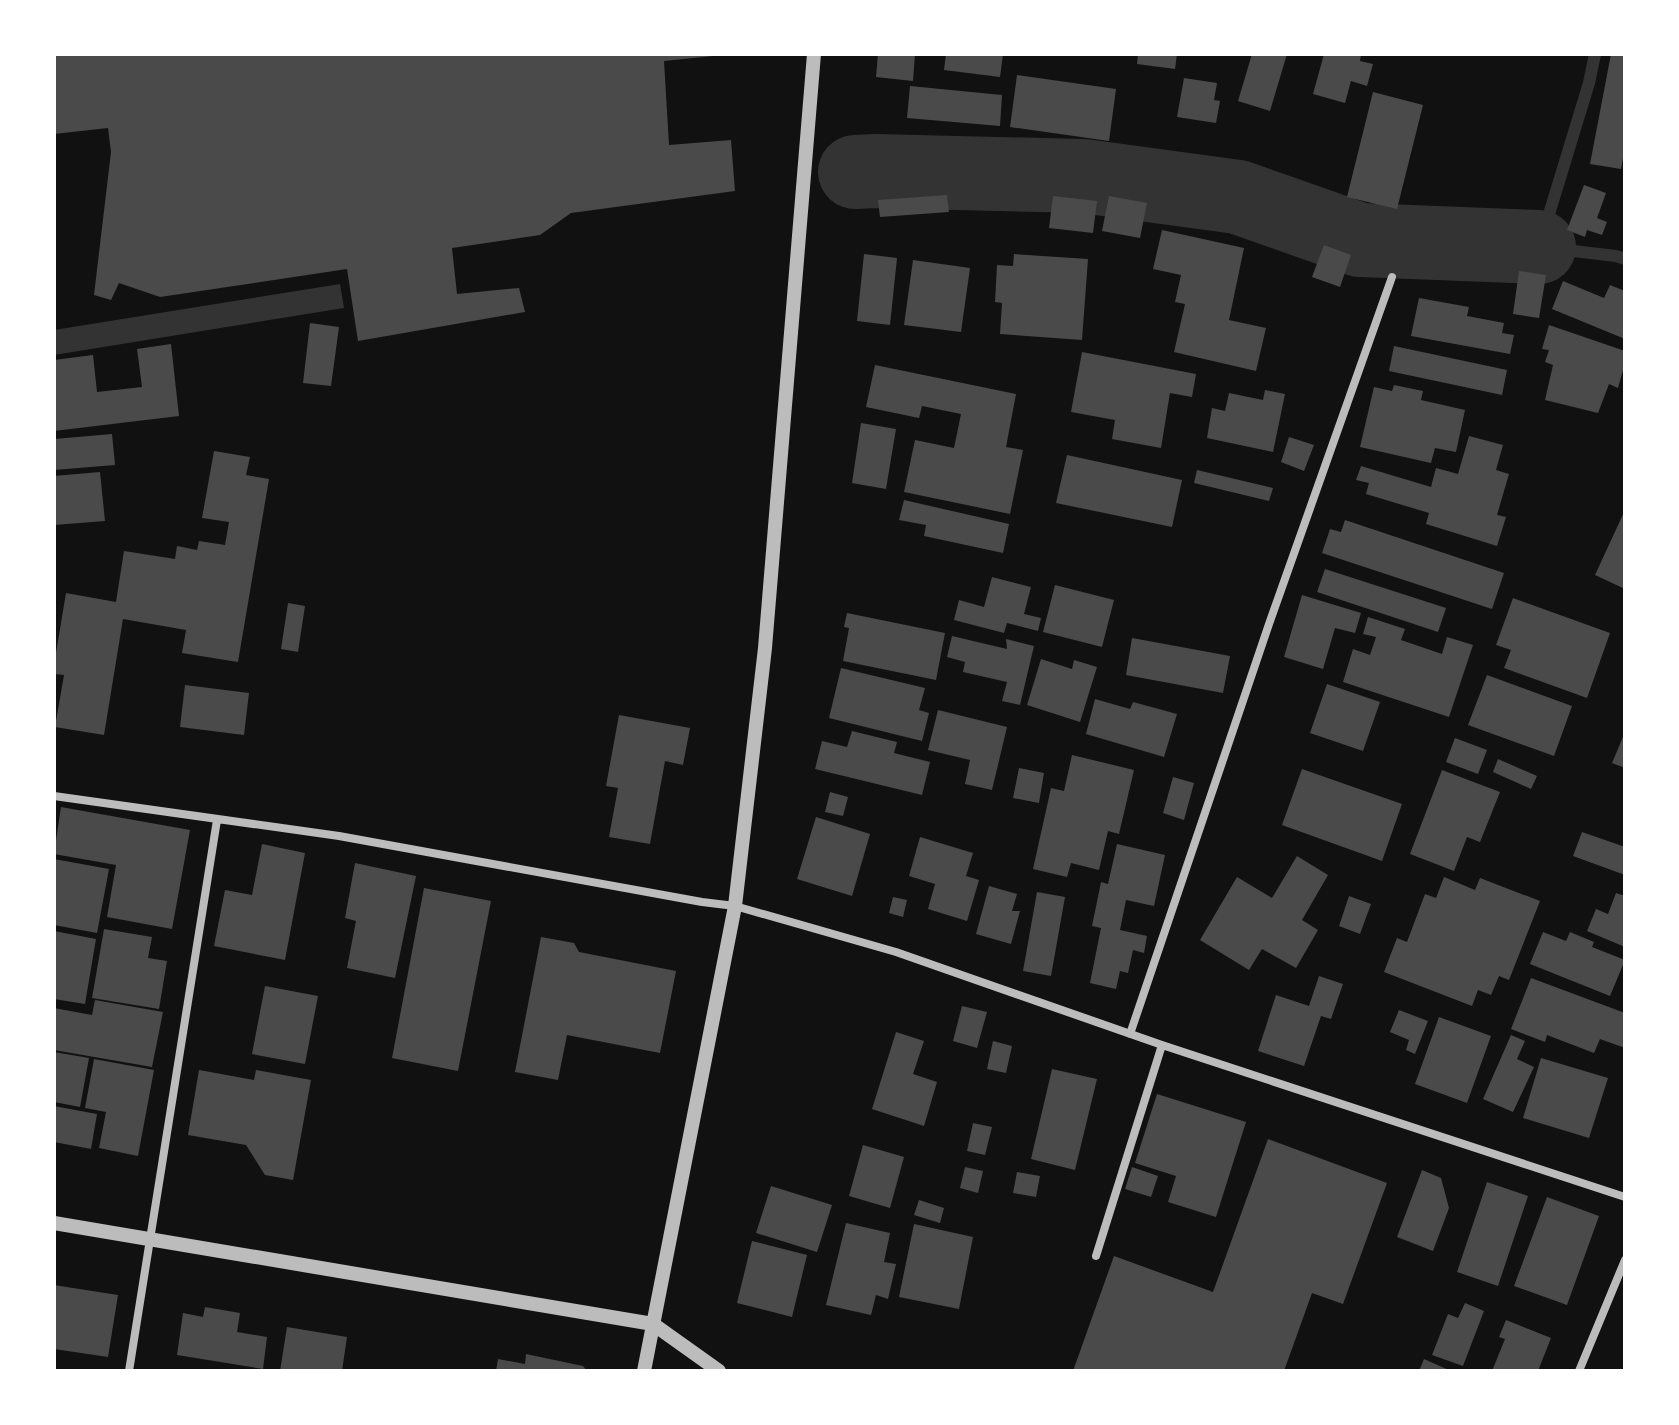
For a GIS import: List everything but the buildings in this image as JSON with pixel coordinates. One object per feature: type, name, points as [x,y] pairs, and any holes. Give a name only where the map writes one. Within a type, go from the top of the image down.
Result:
[{"type":"street","points":[[644,1371],[735,906],[765,648],[814,54]]},
{"type":"street","points":[[1130,1034],[1269,624],[1392,277]]},
{"type":"street","points":[[54,796],[339,836],[735,906],[896,952],[1162,1045],[1625,1197]]},
{"type":"street","points":[[129,1371],[217,820]]},
{"type":"street","points":[[1096,1256],[1162,1045]]},
{"type":"street","points":[[54,1223],[653,1324],[719,1371]]},
{"type":"street","points":[[1579,1371],[1625,1260]]},
{"type":"shaded area","points":[[340,284],[344,308],[54,355],[54,330]]},
{"type":"waterway","points":[[1595,54],[1539,247],[1625,259]]},
{"type":"waterway","points":[[855,172],[1083,176],[1238,197],[1360,240],[1539,247]]}]
